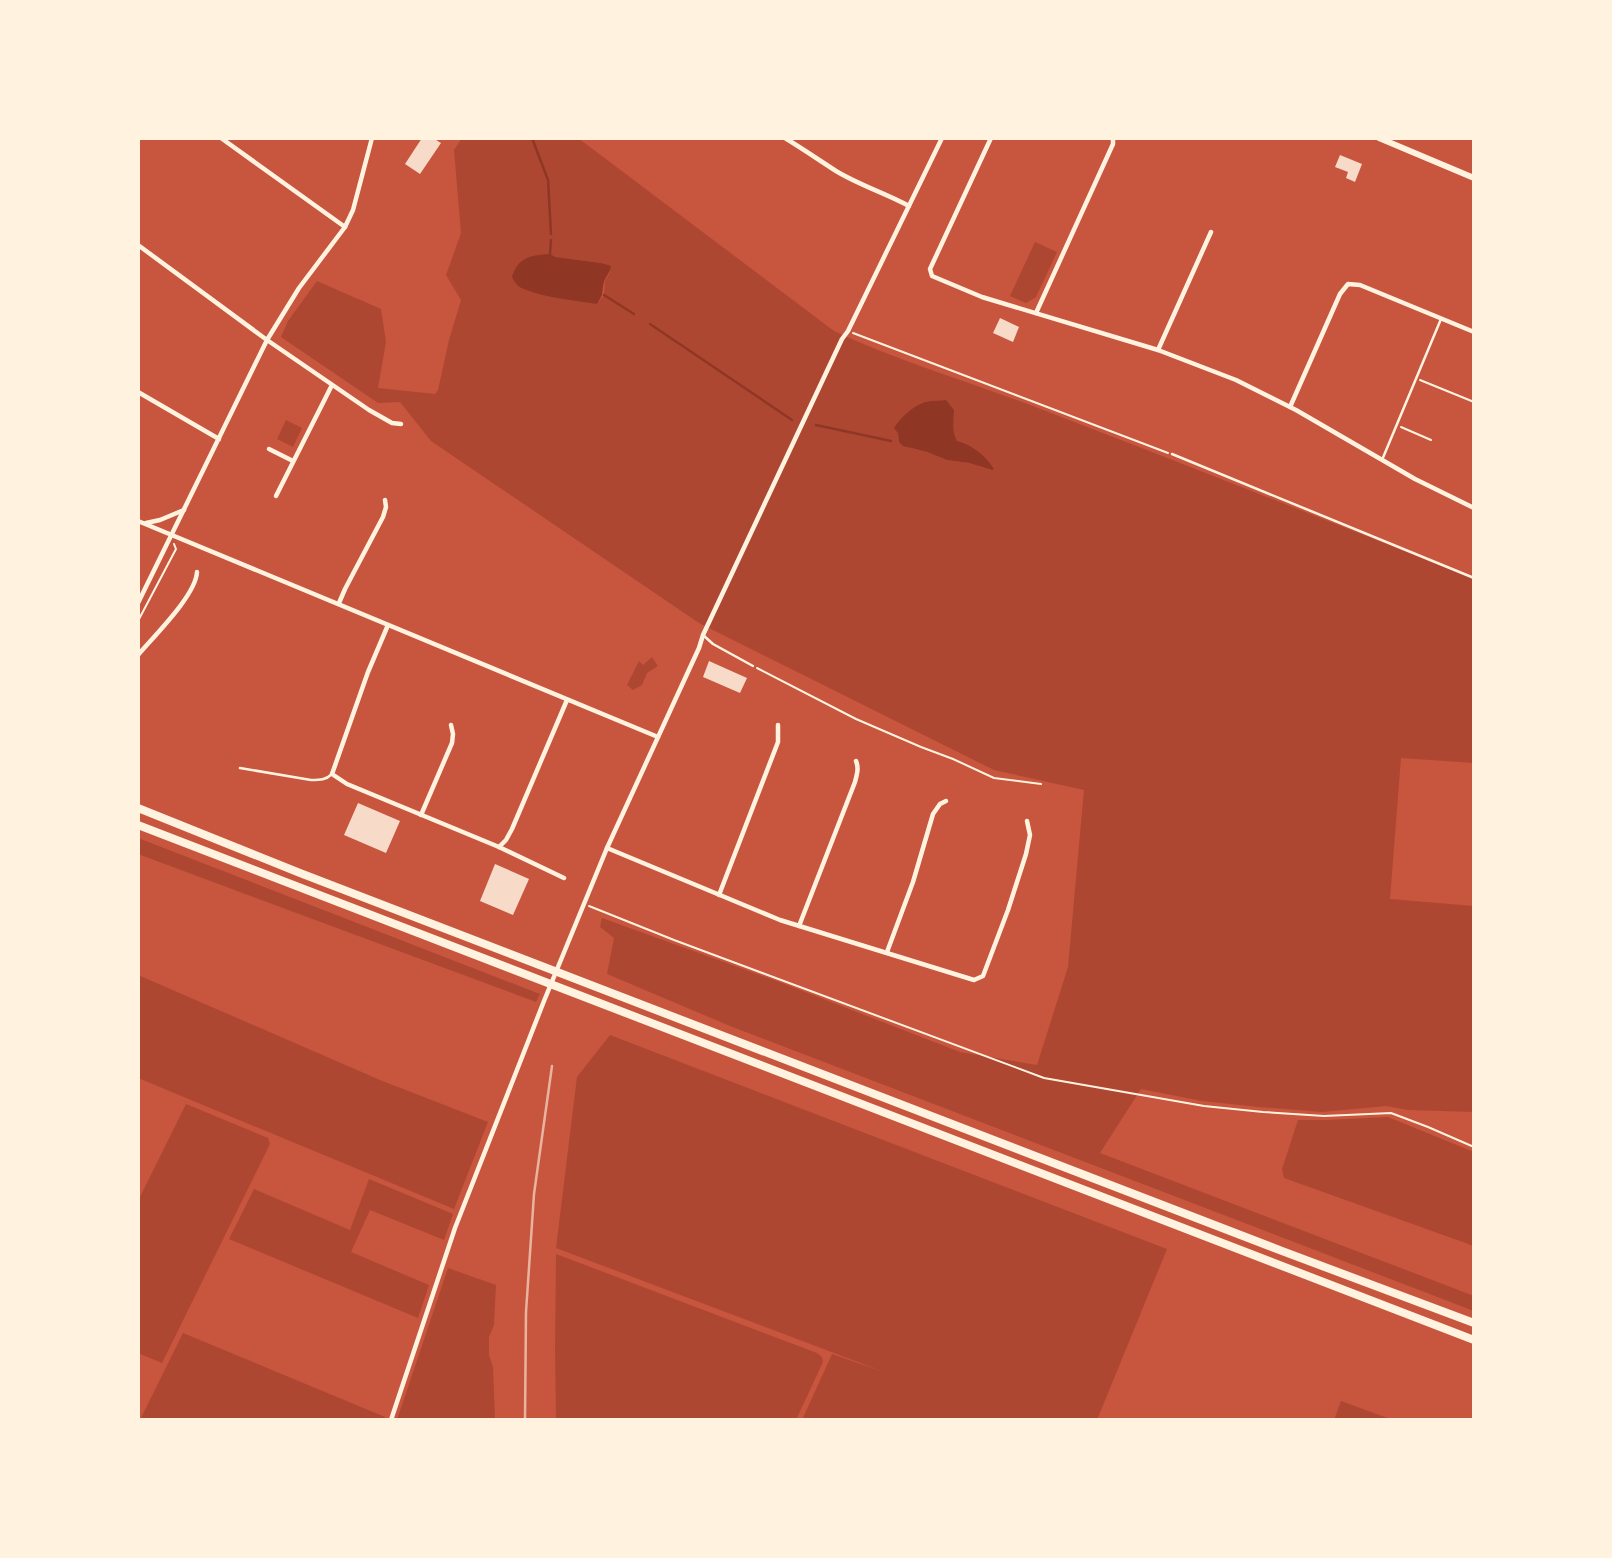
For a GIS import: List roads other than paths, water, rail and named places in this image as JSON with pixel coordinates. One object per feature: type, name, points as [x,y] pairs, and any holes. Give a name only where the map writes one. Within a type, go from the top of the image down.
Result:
[{"type":"highway","points":[[138,808],[300,873],[1474,1323]]},
{"type":"highway","points":[[138,825],[1276,1266],[1474,1340]]},
{"type":"main road","points":[[1379,138],[1474,178]]},
{"type":"street","points":[[221,138],[345,227]]},
{"type":"street","points":[[138,603],[267,340],[299,288],[345,227],[353,210],[373,138]]},
{"type":"street","points":[[786,138],[835,170],[909,206]]},
{"type":"street","points":[[391,1420],[454,1227],[607,848],[703,635],[842,339],[942,138]]},
{"type":"street","points":[[991,138],[930,269],[932,276],[974,294],[1158,350],[1236,380],[1290,407],[1415,479],[1474,508]]},
{"type":"street","points":[[1036,313],[1114,138]]},
{"type":"street","points":[[1158,350],[1211,232]]},
{"type":"street","points":[[138,245],[332,385],[382,419],[392,424],[401,424]]},
{"type":"street","points":[[1290,407],[1340,294],[1348,284],[1360,285],[1474,332]]},
{"type":"street","points":[[276,496],[332,385]]},
{"type":"street","points":[[138,392],[219,439]]},
{"type":"street","points":[[269,449],[293,461]]},
{"type":"street","points":[[339,603],[383,517],[385,500]]},
{"type":"street","points":[[145,523],[160,520],[185,509]]},
{"type":"street","points":[[138,521],[657,737]]},
{"type":"street","points":[[138,654],[192,589],[197,572]]},
{"type":"street","points":[[388,625],[368,672],[332,774],[347,784],[499,847],[565,878]]},
{"type":"street","points":[[499,847],[512,829],[567,700]]},
{"type":"street","points":[[421,815],[452,743],[451,725]]},
{"type":"street","points":[[719,895],[778,742],[778,725]]},
{"type":"street","points":[[799,926],[855,782],[858,771],[856,761]]},
{"type":"street","points":[[887,952],[913,883],[933,814],[940,804],[946,801]]},
{"type":"street","points":[[607,848],[770,916],[974,980],[983,976],[1014,893],[1030,835],[1027,821]]},
{"type":"lane","points":[[1382,460],[1441,319]]},
{"type":"lane","points":[[1172,454],[1474,578]]},
{"type":"lane","points":[[703,635],[713,644],[753,666]]},
{"type":"lane","points":[[240,768],[311,780],[322,780],[332,774]]},
{"type":"waterway","points":[[532,138],[548,180],[551,234]]},
{"type":"waterway","points":[[550,254],[551,240]]},
{"type":"waterway","points":[[604,295],[634,314]]},
{"type":"waterway","points":[[650,324],[792,420]]},
{"type":"waterway","points":[[816,425],[891,441]]},
{"type":"railway","points":[[525,1420],[526,1312],[534,1194],[552,1066]]}]
